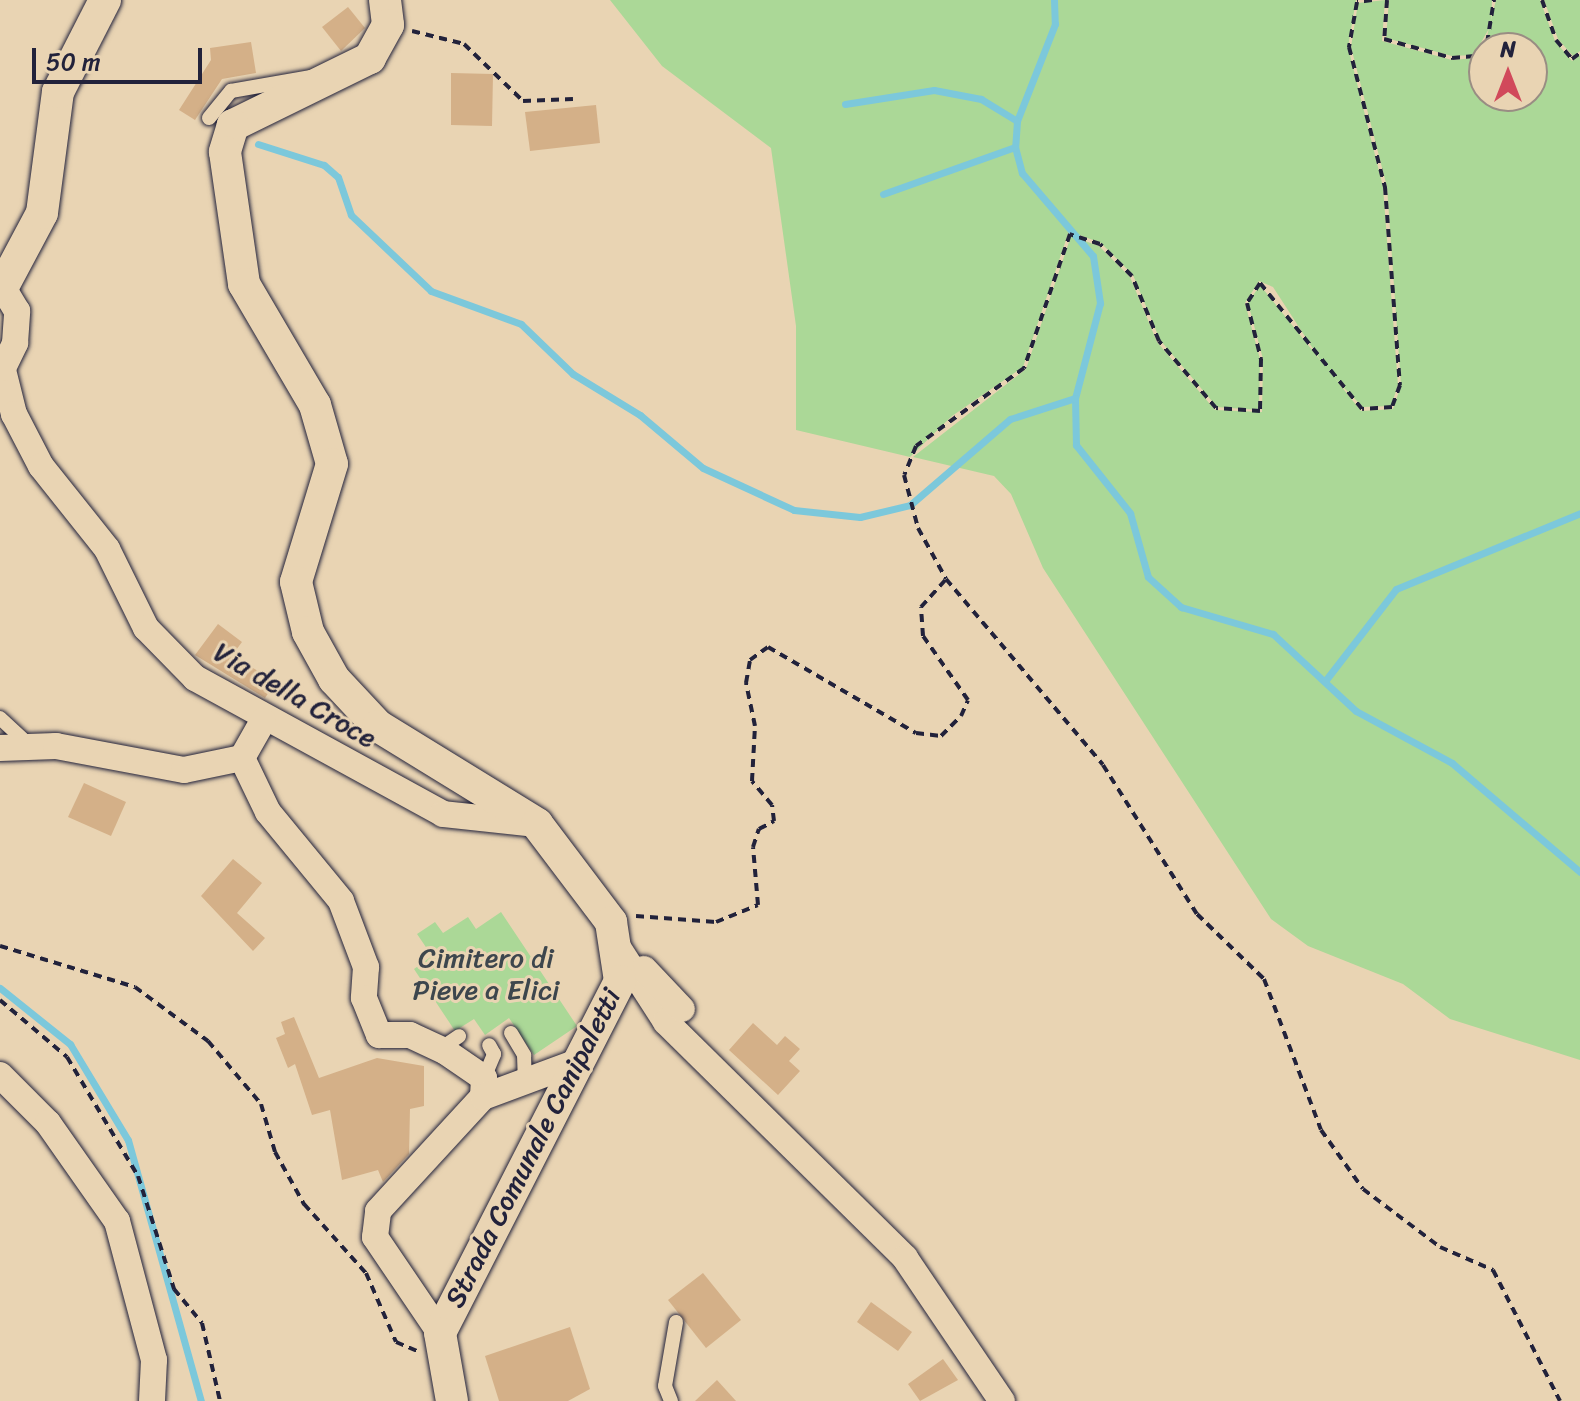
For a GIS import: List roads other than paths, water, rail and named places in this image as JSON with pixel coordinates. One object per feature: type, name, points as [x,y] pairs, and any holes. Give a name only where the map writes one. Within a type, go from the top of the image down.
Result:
[{"type":"street","points":[[1,363],[15,343],[17,311],[2,291],[42,213],[58,92],[105,0]]},
{"type":"street","name":"Strada Comunale Canipaletti","points":[[387,12],[370,58],[233,125],[225,152],[244,284],[315,405],[332,464],[296,582],[308,632],[334,679],[378,726],[537,824],[588,883],[617,946],[620,981],[577,1062],[442,1342]]},
{"type":"street","name":"Via della Croce","points":[[1,363],[14,414],[41,466],[107,549],[146,628],[195,678],[263,721],[443,814],[537,824]]},
{"type":"street","points":[[0,748],[31,746],[184,770],[242,758],[263,721]]},
{"type":"street","points":[[242,758],[276,824],[341,901],[366,967],[364,998],[379,1035],[410,1035],[450,1042],[483,1087]]},
{"type":"street","points":[[617,946],[682,1009]]},
{"type":"street","points":[[617,946],[666,1022],[905,1258],[1002,1401]]},
{"type":"street","points":[[452,1401],[442,1342],[375,1237],[378,1211],[483,1087],[525,1080],[577,1062]]},
{"type":"street","points":[[0,1075],[48,1123],[117,1221],[154,1360],[152,1401]]},
{"type":"lane","points":[[209,118],[231,91],[332,75]]},
{"type":"lane","points":[[0,718],[31,746]]},
{"type":"lane","points":[[511,1033],[524,1055],[525,1080]]},
{"type":"lane","points":[[483,1087],[494,1054],[489,1045]]},
{"type":"lane","points":[[671,1401],[665,1386],[676,1322]]},
{"type":"waterway","points":[[1054,0],[1055,24],[1017,121],[1015,147],[1022,173],[1093,256],[1100,303],[1075,398],[1076,445],[1130,513],[1148,577],[1181,607],[1273,634],[1356,711],[1452,763],[1580,872]]},
{"type":"waterway","points":[[845,104],[934,90],[981,99],[1017,121]]},
{"type":"waterway","points":[[258,144],[324,165],[338,177],[351,215],[431,291],[521,324],[573,374],[640,415],[703,468],[794,510],[860,517],[910,505],[1010,419],[1075,398]]},
{"type":"waterway","points":[[883,194],[1015,147]]},
{"type":"waterway","points":[[1325,681],[1396,589],[1580,513]]},
{"type":"waterway","points":[[0,988],[70,1044],[128,1140],[201,1401]]},
{"type":"park label","name":"Cimitero di Pieve a Elici","points":[[486,974]]}]
